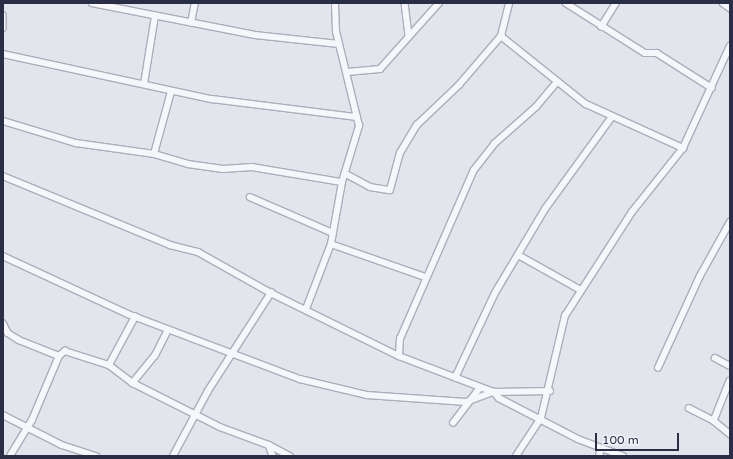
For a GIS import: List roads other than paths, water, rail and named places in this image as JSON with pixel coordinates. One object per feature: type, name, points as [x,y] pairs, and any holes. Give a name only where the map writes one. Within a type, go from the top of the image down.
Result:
[{"type":"street","points":[[92,3],[254,35],[339,44]]},
{"type":"street","points":[[191,22],[195,3]]},
{"type":"street","points":[[306,309],[331,244],[342,182],[346,174],[359,126],[339,44],[335,3]]},
{"type":"street","points":[[405,3],[409,35]]},
{"type":"street","points":[[347,72],[380,69],[439,3]]},
{"type":"street","points":[[346,174],[370,187],[390,190],[400,152],[417,125],[458,85],[501,36],[509,3]]},
{"type":"street","points":[[566,3],[601,27],[645,53],[657,53],[712,88]]},
{"type":"street","points":[[601,27],[616,3]]},
{"type":"street","points":[[723,3],[730,8]]},
{"type":"street","points":[[3,15],[3,28]]},
{"type":"street","points":[[144,84],[155,16]]},
{"type":"street","points":[[501,36],[556,82],[611,118],[683,148]]},
{"type":"street","points":[[516,456],[541,418],[550,391],[554,355],[565,316],[632,212],[683,148],[712,88],[730,46]]},
{"type":"street","points":[[3,54],[144,84],[171,92],[357,117]]},
{"type":"street","points":[[399,356],[400,339],[425,278],[474,170],[494,144],[536,107],[556,82]]},
{"type":"street","points":[[154,154],[171,92]]},
{"type":"street","points":[[455,378],[496,293],[520,256],[545,209],[611,118]]},
{"type":"street","points":[[3,121],[76,143],[154,154],[188,164],[223,169],[252,167],[342,182]]},
{"type":"street","points":[[3,176],[170,245],[198,252],[271,293],[399,356],[480,389],[494,392],[550,391]]},
{"type":"street","points":[[250,197],[333,233]]},
{"type":"street","points":[[658,368],[700,276],[730,222]]},
{"type":"street","points":[[331,244],[425,278]]},
{"type":"street","points":[[3,256],[168,331],[234,354],[287,375],[367,395],[466,402],[494,392]]},
{"type":"street","points":[[520,256],[581,290]]},
{"type":"street","points":[[173,456],[195,414],[271,293]]},
{"type":"street","points":[[110,365],[135,317]]},
{"type":"street","points":[[3,323],[13,337],[59,356]]},
{"type":"street","points":[[133,383],[155,356],[168,331]]},
{"type":"street","points":[[10,456],[28,428],[59,356],[65,351],[110,365],[133,383],[195,414],[269,444],[290,456]]},
{"type":"street","points":[[715,358],[730,366]]},
{"type":"street","points":[[714,421],[730,381]]},
{"type":"street","points":[[466,402],[480,389]]},
{"type":"street","points":[[494,392],[499,398],[601,449],[623,456]]},
{"type":"street","points":[[453,423],[467,408],[466,402]]},
{"type":"street","points":[[689,408],[714,421],[730,434]]},
{"type":"street","points":[[3,415],[62,445],[96,456]]},
{"type":"street","points":[[269,444],[273,456]]},
{"type":"street","points":[[599,456],[601,449]]}]
